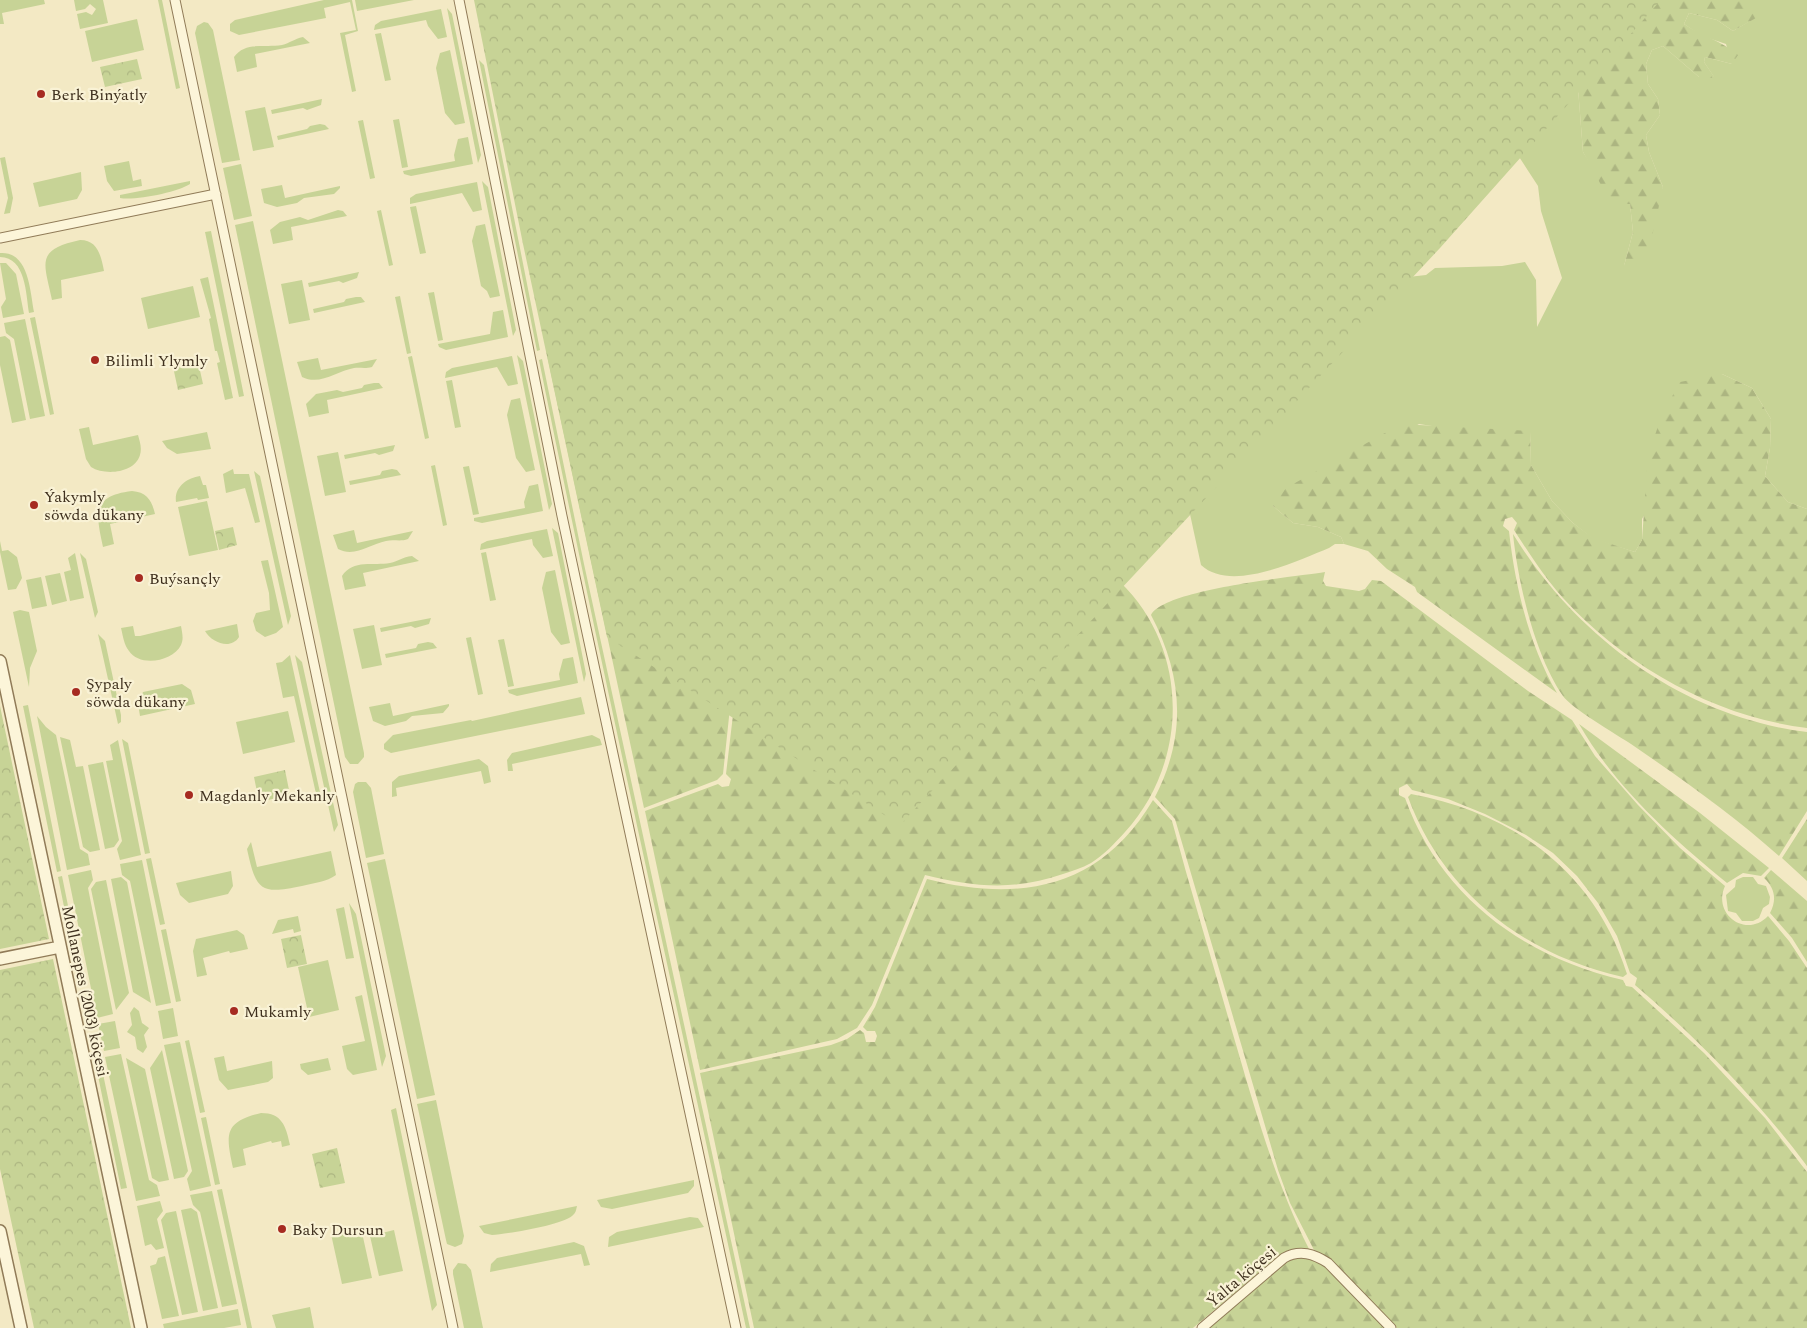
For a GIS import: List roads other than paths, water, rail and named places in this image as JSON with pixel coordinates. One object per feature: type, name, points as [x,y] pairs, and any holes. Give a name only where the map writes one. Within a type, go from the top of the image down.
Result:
[{"type":"street","points":[[175,0],[453,1328]]},
{"type":"street","points":[[459,0],[562,516],[736,1328]]},
{"type":"street","points":[[0,238],[216,194]]},
{"type":"street","name":"Mollanepes (2003) köçesi","points":[[0,661],[141,1328]]},
{"type":"street","points":[[0,959],[60,947]]},
{"type":"street","points":[[0,1231],[20,1328]]},
{"type":"street","name":"Ýalta köçesi","points":[[1202,1328],[1284,1258],[1302,1253],[1315,1255],[1328,1263],[1391,1328]]},
{"type":"place","name":"Berk Binýatly","points":[[41,94]]},
{"type":"place","name":"Bilimli Ylymly","points":[[95,360]]},
{"type":"place","name":"Ýakymly söwda dükany","points":[[34,505]]},
{"type":"place","name":"Buýsançly","points":[[139,578]]},
{"type":"place","name":"Şypaly söwda dükany","points":[[76,692]]},
{"type":"place","name":"Magdanly Mekanly","points":[[189,795]]},
{"type":"place","name":"Mukamly","points":[[234,1011]]},
{"type":"place","name":"Baky Dursun","points":[[282,1229]]}]
